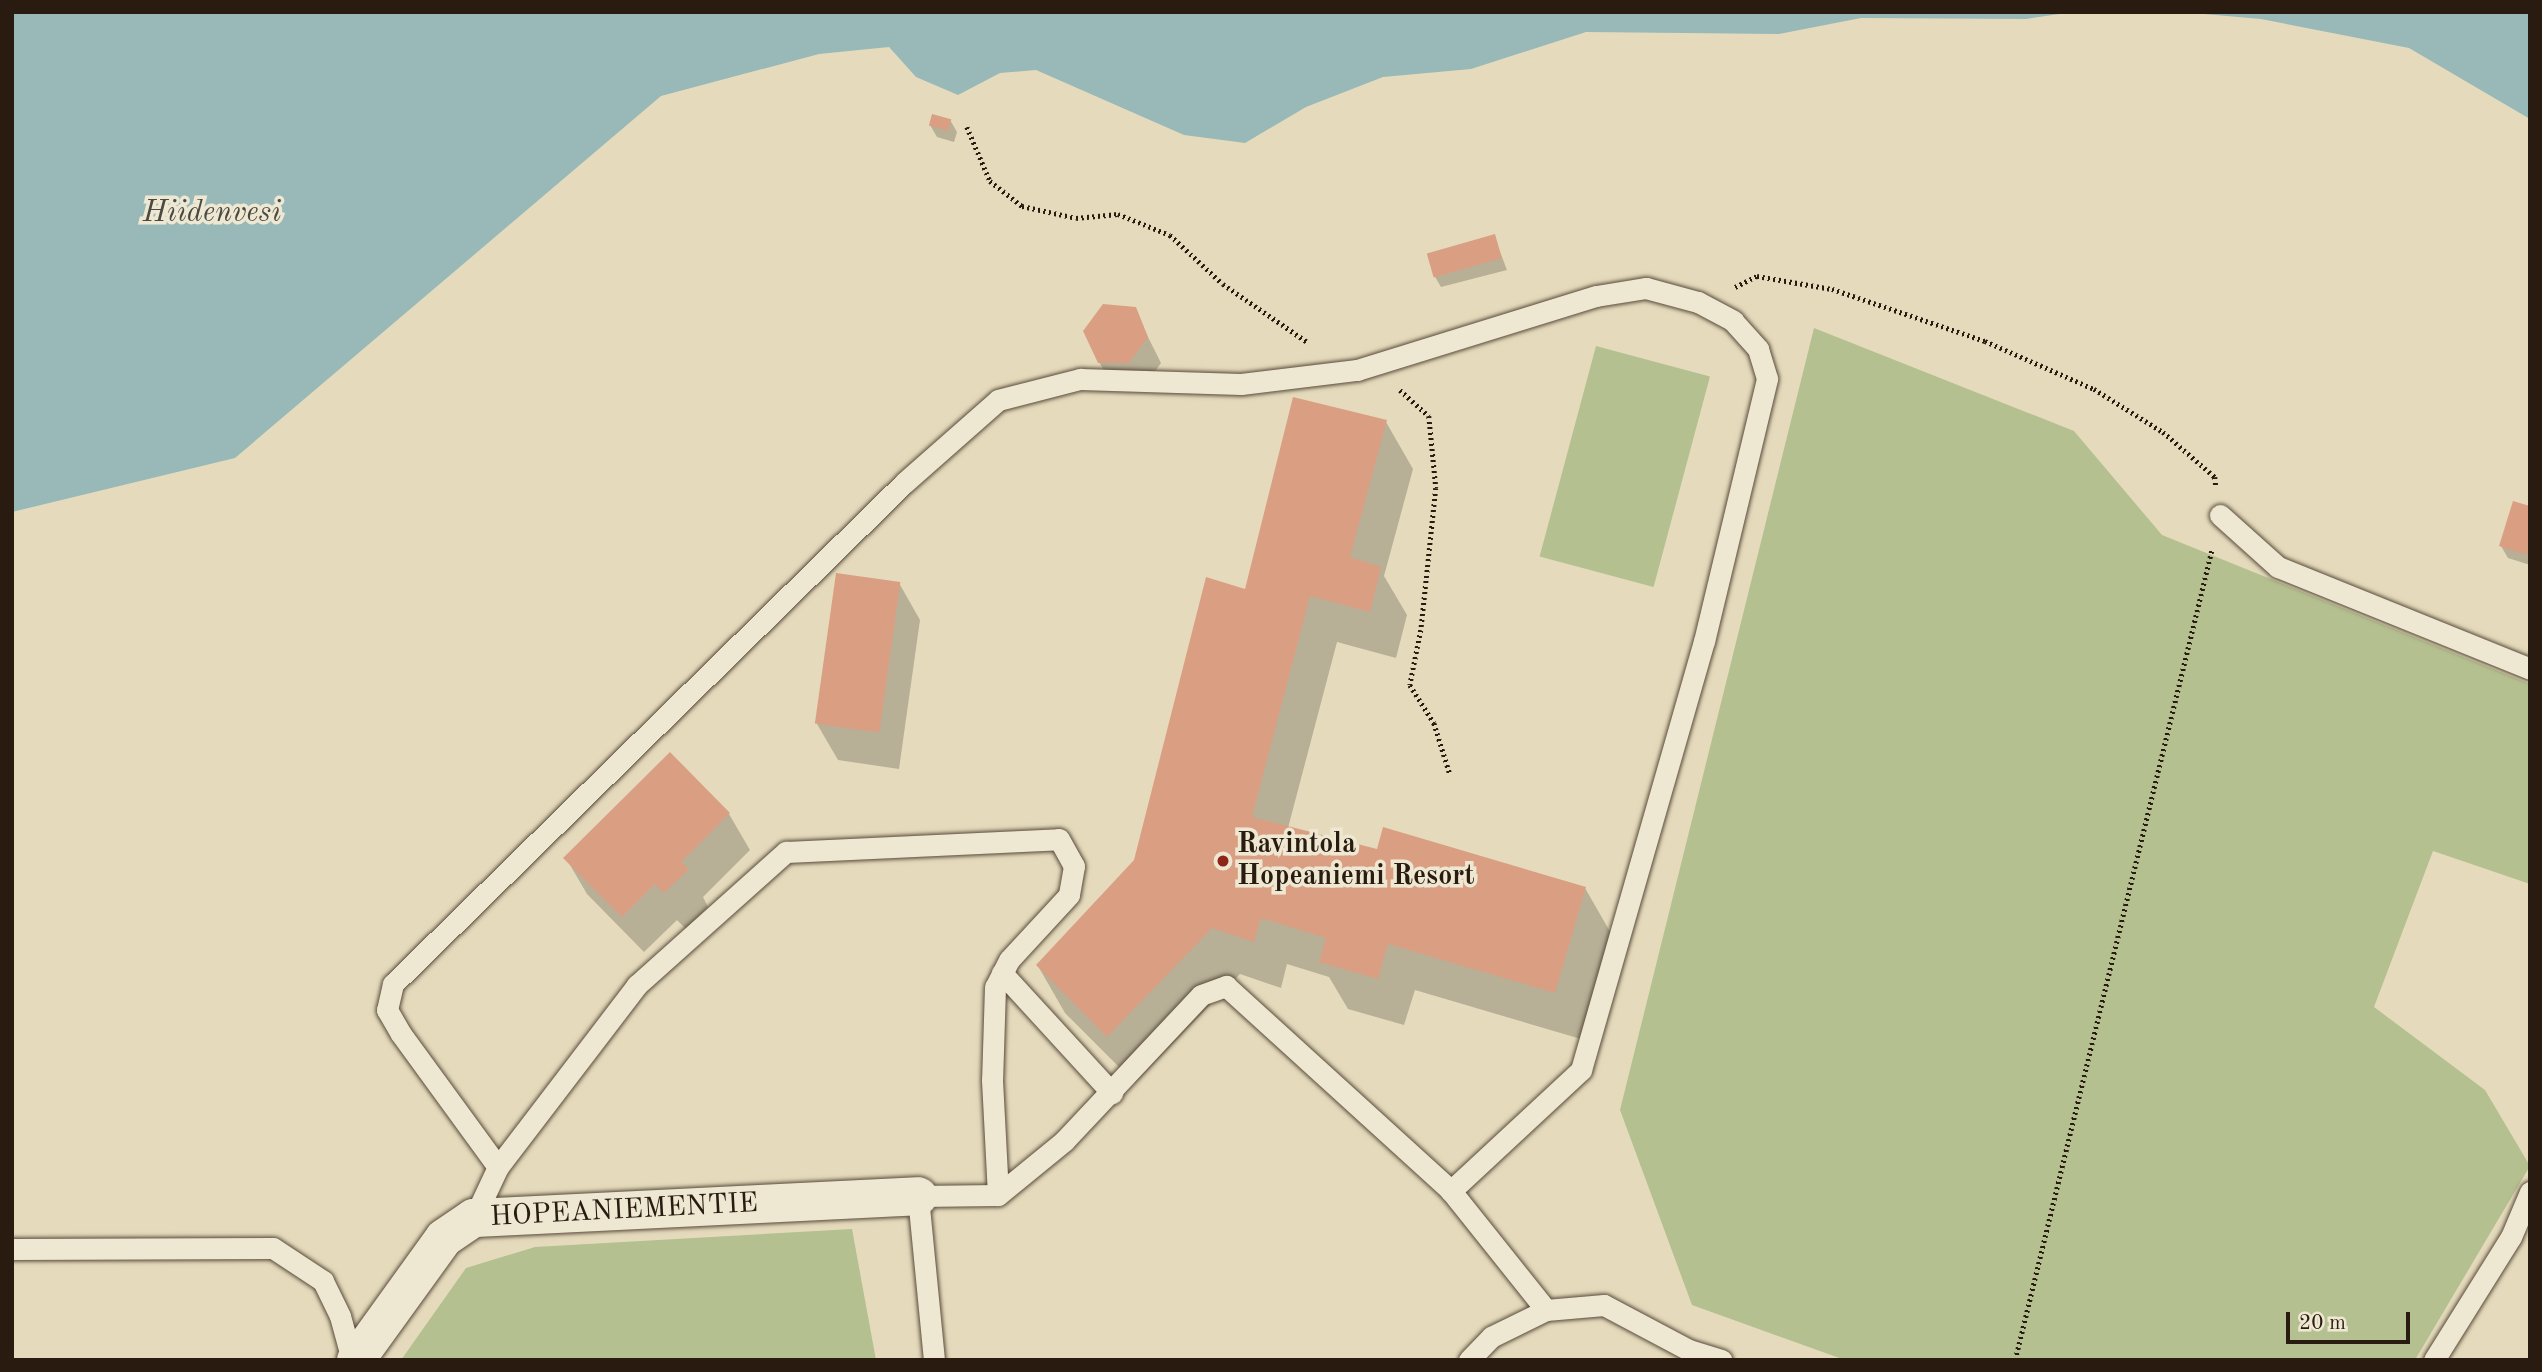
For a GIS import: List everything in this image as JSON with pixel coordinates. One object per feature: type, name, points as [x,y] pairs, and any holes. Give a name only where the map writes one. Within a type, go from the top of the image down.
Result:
[{"type":"street","name":"HOPEANIEMENTIE","points":[[354,1360],[444,1238],[474,1218],[918,1196]]},
{"type":"lane","points":[[498,1167],[401,1034],[387,1010],[393,984],[904,483],[998,400],[1080,379],[1241,384],[1357,370],[1596,296],[1646,288],[1713,310],[1733,321],[1758,349],[1766,379],[1704,641],[1581,1070],[1451,1191]]},
{"type":"lane","points":[[2221,515],[2278,567],[2530,669]]},
{"type":"lane","points":[[474,1218],[498,1167],[637,985],[786,852],[1059,839],[1074,866],[1069,895],[1002,973],[995,987],[992,1080],[998,1195]]},
{"type":"lane","points":[[1002,973],[1112,1093]]},
{"type":"lane","points":[[934,1360],[918,1196],[998,1195],[1064,1141],[1112,1093],[1201,995],[1226,986],[1451,1191],[1546,1310]]},
{"type":"lane","points":[[2434,1360],[2511,1237],[2530,1192]]},
{"type":"lane","points":[[12,1249],[273,1248],[323,1281],[340,1316],[354,1360]]},
{"type":"lane","points":[[1469,1360],[1491,1337],[1546,1310],[1604,1305],[1689,1350],[1722,1360]]},
{"type":"path","points":[[1713,310],[1730,289],[1757,276],[1832,289],[1985,341],[2094,389],[2163,432],[2215,477],[2221,515],[2015,1360]]},
{"type":"green space","points":[[1814,328],[2074,431],[2162,535],[2530,684],[2530,884],[2433,851],[2374,1007],[2485,1090],[2530,1166],[2415,1360],[1845,1360],[1692,1305],[1620,1110]]},
{"type":"green space","points":[[1596,346],[1710,377],[1654,587],[1540,557]]},
{"type":"green space","points":[[852,1229],[876,1360],[401,1360],[466,1268],[535,1247]]},
{"type":"water","name":"Hiidenvesi","points":[[12,12],[2073,12],[2026,19],[1861,18],[1779,34],[1586,32],[1471,69],[1383,77],[1306,107],[1245,143],[1184,135],[1036,70],[1000,73],[958,95],[916,77],[889,47],[819,54],[661,96],[235,458],[12,512]]},
{"type":"water","points":[[2181,12],[2530,12],[2530,119],[2409,48],[2261,19]]},
{"type":"building","points":[[932,114],[951,119],[948,131],[929,126]]},
{"type":"building","points":[[1495,234],[1502,258],[1434,278],[1427,254]]},
{"type":"building","points":[[1103,304],[1136,307],[1148,337],[1129,363],[1098,363],[1083,331]]},
{"type":"building","points":[[1293,397],[1387,420],[1350,557],[1381,567],[1370,612],[1310,596],[1252,817],[1377,849],[1383,827],[1586,887],[1555,993],[1388,944],[1378,979],[1319,962],[1326,938],[1261,918],[1254,942],[1212,928],[1107,1037],[1036,965],[1134,860],[1206,577],[1245,589]]},
{"type":"building","points":[[2513,501],[2530,506],[2527,555],[2499,546]]},
{"type":"building","points":[[836,573],[900,582],[879,733],[815,724]]},
{"type":"building","points":[[670,752],[730,813],[681,862],[689,869],[664,893],[655,884],[622,917],[563,858]]},
{"type":"place","name":"Ravintola Hopeaniemi Resort","points":[[1223,861]]}]
